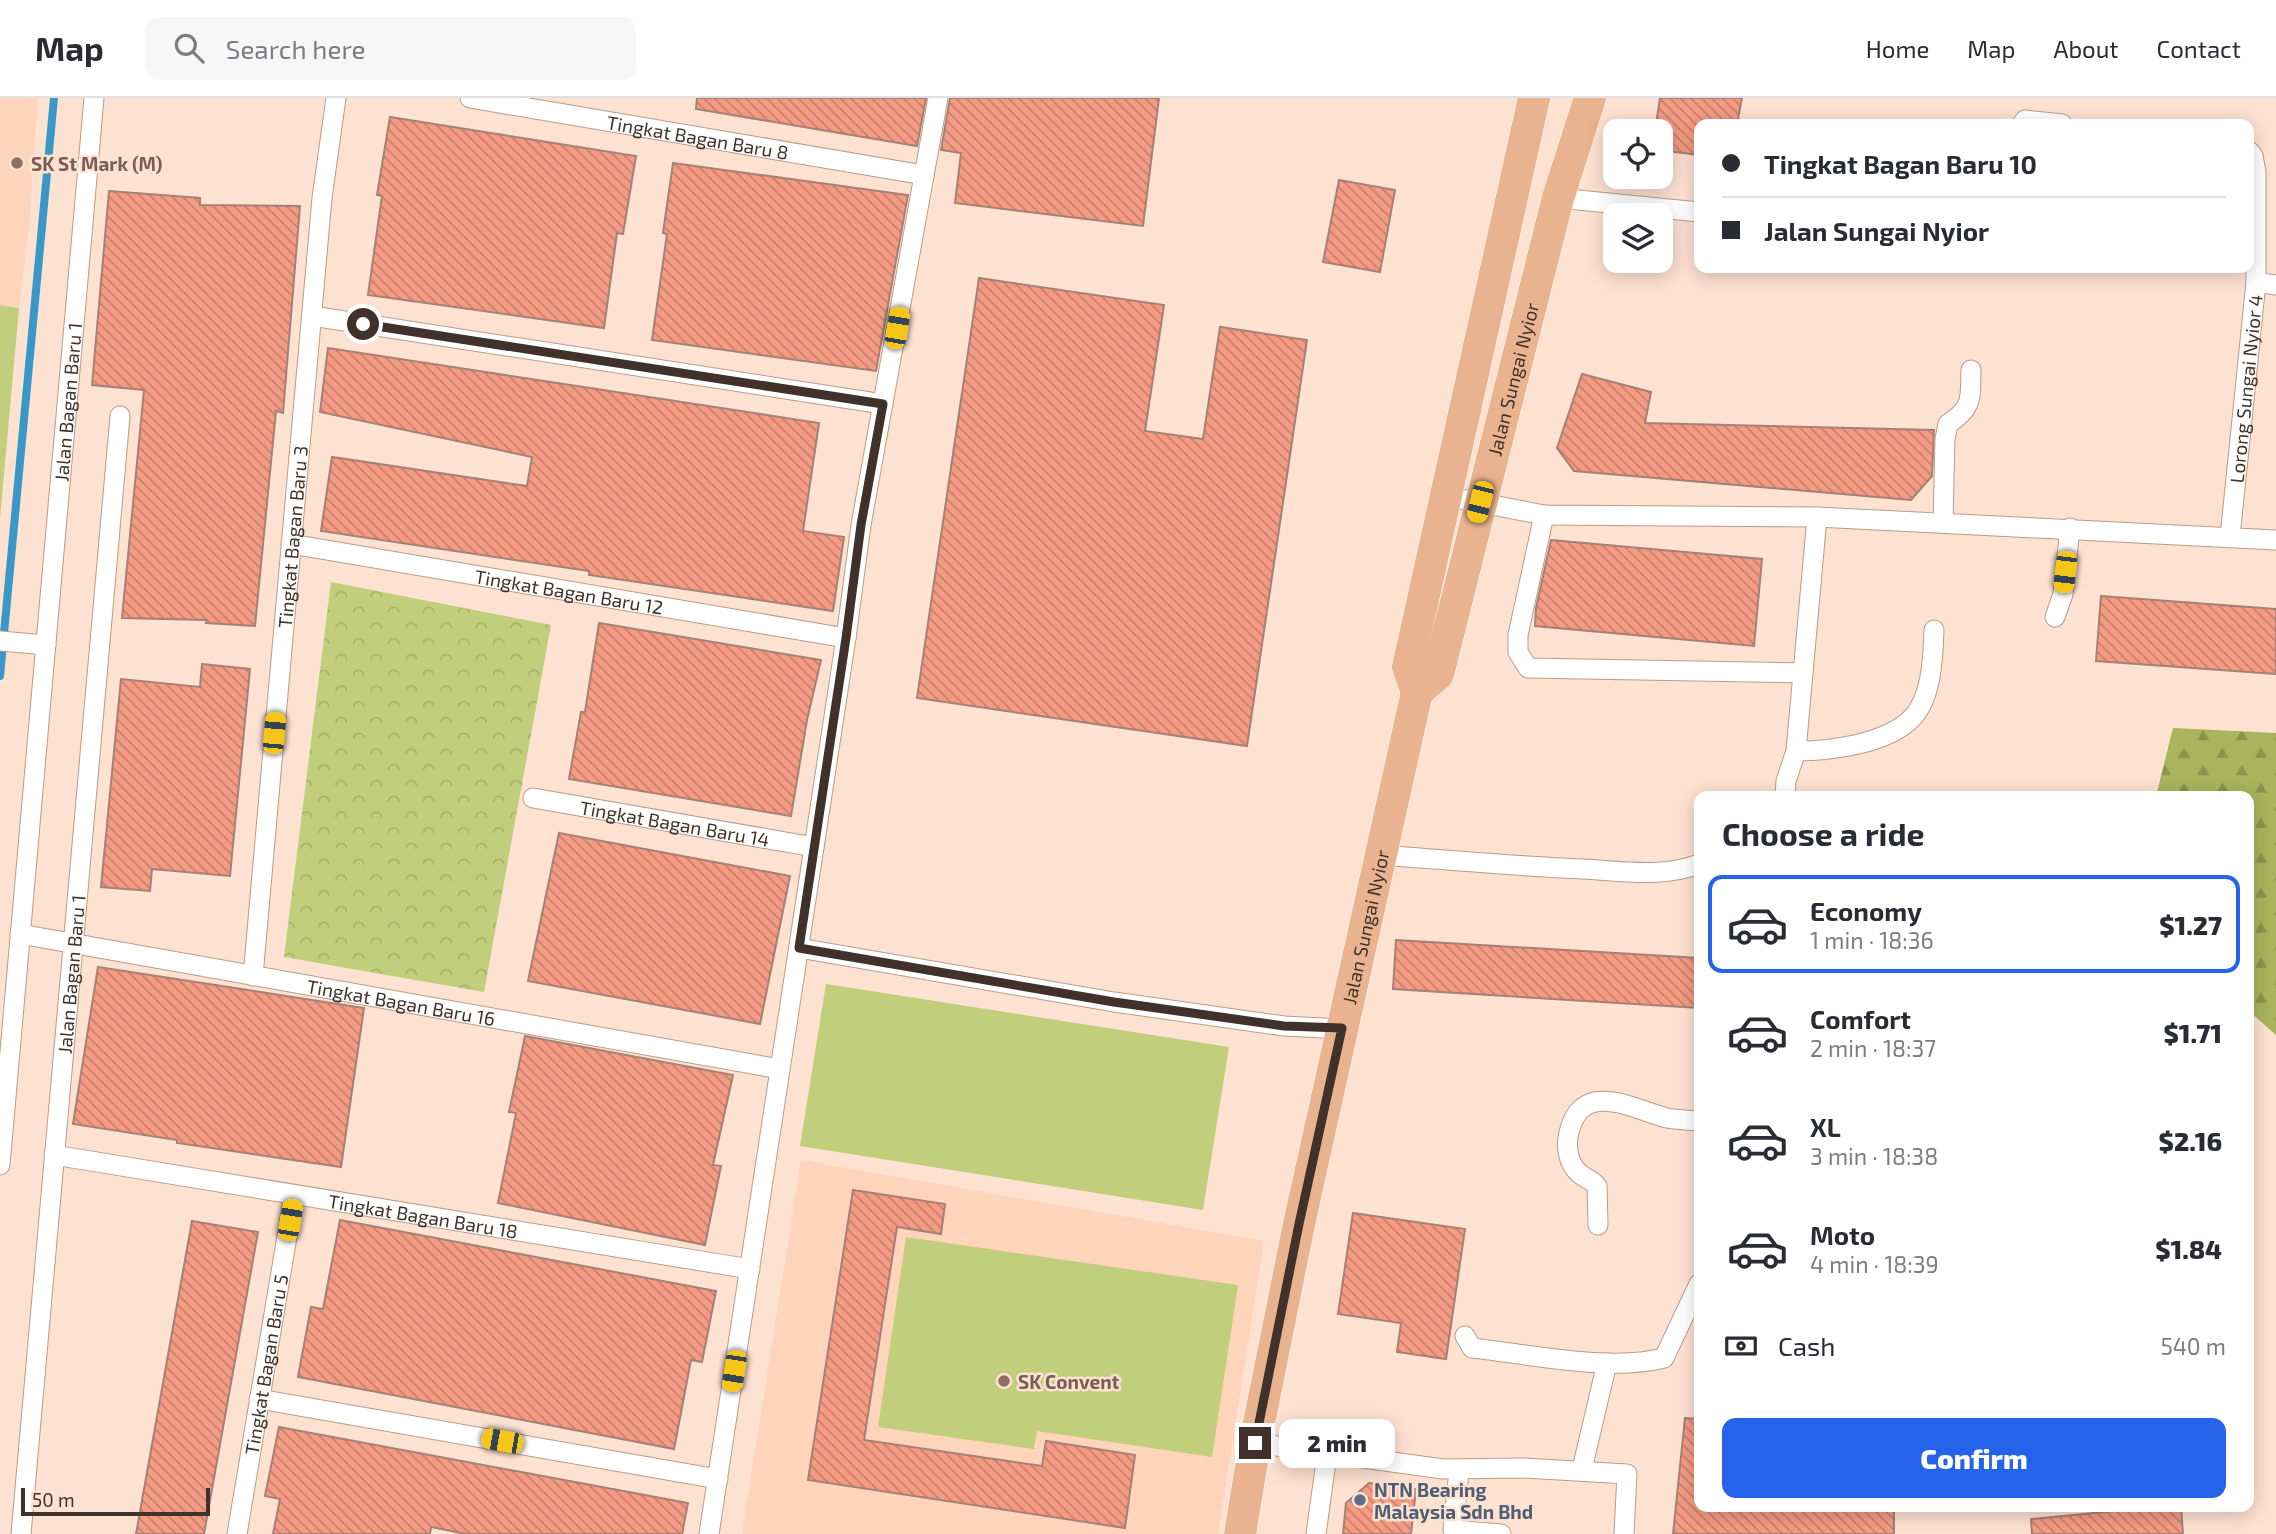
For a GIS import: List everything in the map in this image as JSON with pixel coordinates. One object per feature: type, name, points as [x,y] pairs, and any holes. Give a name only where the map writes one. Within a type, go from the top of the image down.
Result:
[{"type":"main road","name":"Jalan Sungai Nyior","points":[[1240,1534],[1255,1443],[1297,1236],[1417,692],[1408,667],[1534,98]]},
{"type":"main road","name":"Jalan Sungai Nyior","points":[[1417,692],[1438,674],[1558,198],[1590,98]]},
{"type":"street","name":"Jalan Bagan Baru 1","points":[[0,1165],[94,98]]},
{"type":"street","name":"Tingkat Bagan Baru 3","points":[[253,976],[322,198],[336,98]]},
{"type":"street","name":"Tingkat Bagan Baru 8","points":[[470,98],[924,175]]},
{"type":"street","points":[[709,1534],[861,525],[938,98]]},
{"type":"street","name":"Lorong Sungai Nyior 4","points":[[2230,537],[2256,282],[2254,164]]},
{"type":"street","points":[[1558,198],[1694,212]]},
{"type":"street","points":[[2256,282],[2276,285]]},
{"type":"street","points":[[312,316],[883,404]]},
{"type":"street","points":[[1943,522],[1945,439],[1948,424],[1963,414],[1969,402],[1971,370]]},
{"type":"street","name":"Jalan Bagan Baru 1","points":[[21,1534],[120,416]]},
{"type":"street","points":[[1445,496],[1545,515],[1817,517],[2276,540]]},
{"type":"street","points":[[1545,515],[1518,635],[1518,652],[1528,668],[1803,673]]},
{"type":"street","points":[[1785,791],[1796,751],[1817,517]]},
{"type":"street","points":[[2054,617],[2063,594],[2070,528]]},
{"type":"street","name":"Tingkat Bagan Baru 12","points":[[291,544],[846,638]]},
{"type":"street","points":[[1796,751],[1821,751],[1893,733],[1914,717],[1927,690],[1933,667],[1934,630]]},
{"type":"street","points":[[8,642],[46,645]]},
{"type":"street","name":"Tingkat Bagan Baru 14","points":[[533,798],[814,847]]},
{"type":"street","points":[[1380,855],[1514,866],[1652,872],[1694,866]]},
{"type":"street","name":"Tingkat Bagan Baru 16","points":[[20,934],[780,1069]]},
{"type":"street","points":[[799,948],[1114,1002],[1284,1026],[1342,1028]]},
{"type":"street","points":[[1598,1225],[1597,1186],[1590,1178],[1581,1175],[1571,1162],[1567,1146],[1570,1127],[1583,1107],[1604,1100],[1619,1101],[1670,1119],[1694,1121]]},
{"type":"street","name":"Tingkat Bagan Baru 18","points":[[54,1155],[750,1269]]},
{"type":"street","name":"Tingkat Bagan Baru 5","points":[[237,1534],[294,1195]]},
{"type":"street","points":[[1465,1336],[1472,1348],[1607,1363],[1647,1362],[1664,1358],[1694,1295]]},
{"type":"street","points":[[1582,1469],[1607,1363]]},
{"type":"street","points":[[259,1399],[718,1479]]},
{"type":"street","points":[[1255,1443],[1460,1470],[1582,1469],[1627,1474],[1624,1534]]},
{"type":"street","points":[[1316,1534],[1326,1454]]},
{"type":"street","points":[[1460,1470],[1453,1530],[1501,1534]]},
{"type":"shaded area","name":"SK St Mark (M)","points":[[0,98],[38,98],[29,228],[19,308],[0,305]]},
{"type":"shaded area","name":"SK Convent","points":[[801,1160],[1264,1241],[1218,1534],[742,1534]]},
{"type":"green space","points":[[0,305],[19,308],[0,519]]},
{"type":"green space","points":[[331,582],[551,625],[484,992],[284,957]]},
{"type":"green space","points":[[2173,728],[2276,733],[2276,1035],[2254,1015],[2254,791],[2157,791]]},
{"type":"green space","points":[[826,984],[1229,1047],[1203,1210],[800,1146]]},
{"type":"green space","points":[[906,1237],[1238,1285],[1212,1457],[1037,1431],[1034,1449],[878,1427]]},
{"type":"building","points":[[697,98],[926,98],[917,146],[696,109]]},
{"type":"building","points":[[950,98],[1159,98],[1143,226],[955,203],[961,153],[941,150]]},
{"type":"building","points":[[1660,98],[1742,98],[1738,119],[1694,119],[1694,154],[1673,152],[1673,119],[1657,119]]},
{"type":"building","points":[[390,117],[636,156],[623,234],[617,233],[604,328],[368,295],[382,196],[377,195]]},
{"type":"building","points":[[673,163],[908,195],[876,371],[652,340],[667,234],[663,233]]},
{"type":"building","points":[[1339,180],[1395,190],[1380,272],[1323,262]]},
{"type":"building","points":[[109,191],[200,198],[200,205],[300,206],[283,413],[276,411],[255,626],[206,623],[207,620],[122,618],[144,390],[92,385]]},
{"type":"building","points":[[979,278],[1164,305],[1145,431],[1203,439],[1220,327],[1307,340],[1247,746],[917,698]]},
{"type":"building","points":[[328,348],[819,423],[803,531],[844,537],[833,611],[321,531],[332,457],[527,486],[532,457],[320,412]]},
{"type":"building","points":[[1582,374],[1651,392],[1645,423],[1934,430],[1932,476],[1911,500],[1574,471],[1557,448]]},
{"type":"building","points":[[1551,540],[1762,559],[1754,646],[1535,626],[1536,608]]},
{"type":"building","points":[[2101,596],[2276,609],[2276,674],[2096,661]]},
{"type":"building","points":[[599,623],[821,660],[807,720],[791,816],[569,779],[581,712],[585,712]]},
{"type":"building","points":[[202,664],[250,669],[230,876],[152,869],[150,891],[101,887],[121,679],[200,687]]},
{"type":"building","points":[[559,833],[790,876],[760,1024],[528,981]]},
{"type":"building","points":[[1396,940],[1694,958],[1694,1008],[1393,989]]},
{"type":"building","points":[[98,967],[364,1008],[341,1167],[177,1143],[177,1140],[73,1124]]},
{"type":"building","points":[[525,1036],[733,1075],[713,1165],[721,1166],[705,1245],[498,1203],[516,1113],[509,1112]]},
{"type":"building","points":[[853,1190],[945,1204],[941,1234],[897,1227],[864,1440],[1042,1466],[1046,1441],[1135,1455],[1125,1528],[808,1480]]},
{"type":"building","points":[[1353,1213],[1465,1229],[1446,1359],[1397,1352],[1401,1323],[1338,1314]]},
{"type":"building","points":[[340,1220],[716,1291],[702,1362],[691,1360],[674,1449],[298,1377],[311,1307],[323,1309]]},
{"type":"building","points":[[192,1221],[258,1232],[204,1534],[136,1534]]},
{"type":"building","points":[[1685,1418],[1694,1419],[1694,1512],[1894,1512],[1894,1534],[1673,1534]]},
{"type":"building","points":[[279,1427],[688,1503],[682,1534],[466,1534],[431,1527],[430,1534],[273,1534],[280,1499],[265,1496]]},
{"type":"building","points":[[1369,1483],[1416,1489],[1411,1534],[1343,1534],[1346,1503]]},
{"type":"building","points":[[2103,1512],[2181,1512],[2183,1534],[2032,1534],[2031,1519]]},
{"type":"waterway","points":[[0,676],[54,98]]},
{"type":"place","name":"SK St Mark (M)","points":[[17,163]]},
{"type":"place","name":"SK Convent","points":[[1004,1381]]},
{"type":"place","name":"NTN Bearing Malaysia Sdn Bhd","points":[[1360,1500]]},
{"type":"route","points":[[363,324],[883,404],[861,525],[799,948],[1114,1002],[1284,1026],[1342,1028],[1255,1443]]}]
